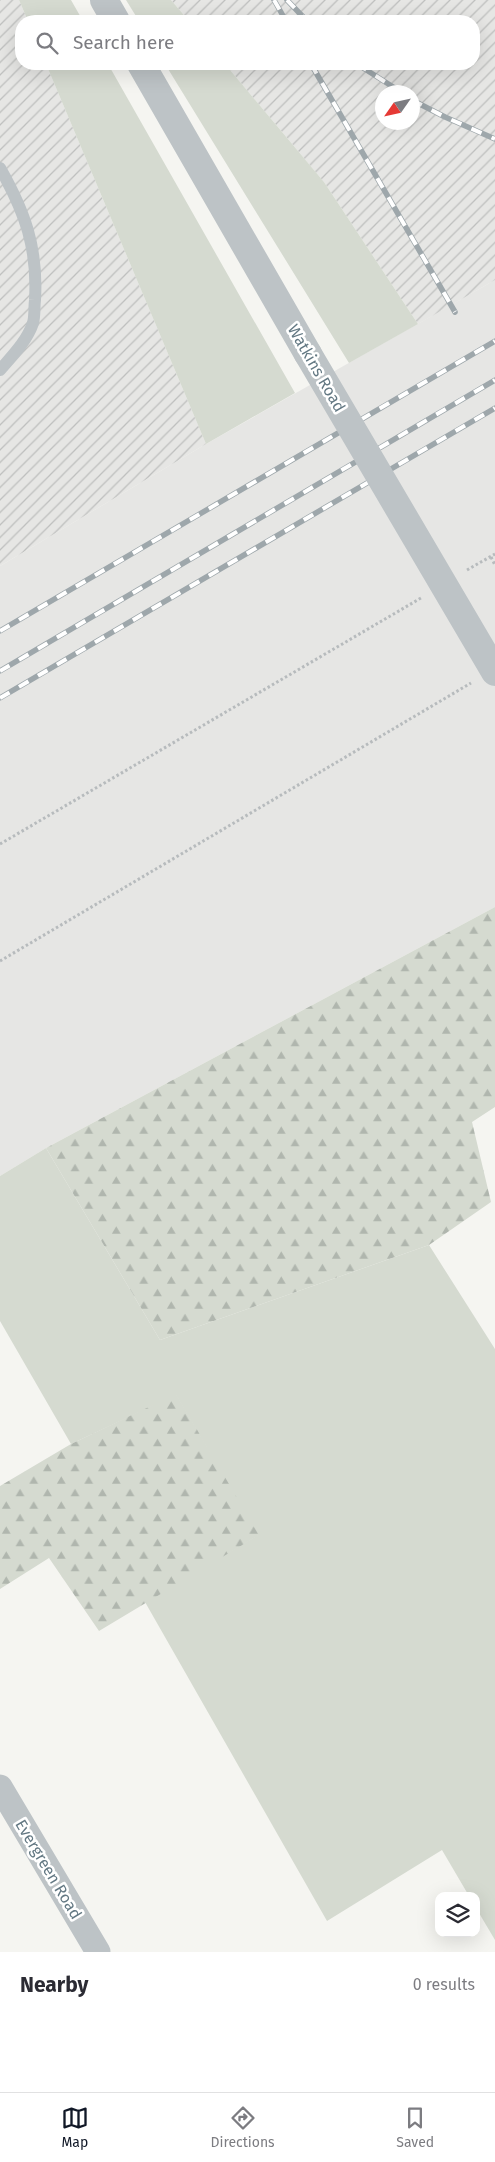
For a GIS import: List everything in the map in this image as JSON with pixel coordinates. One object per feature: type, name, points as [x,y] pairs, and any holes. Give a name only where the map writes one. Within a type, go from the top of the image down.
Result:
[{"type":"street","points":[[104,0],[113,15]]},
{"type":"street","name":"Watkins Road","points":[[144,70],[308,354],[486,675]]},
{"type":"street","name":"Evergreen Road","points":[[0,1787],[98,1952]]},
{"type":"lane","points":[[0,168],[17,198],[35,252],[35,289],[33,322],[17,351],[0,370]]},
{"type":"path","points":[[465,572],[495,554]]},
{"type":"path","points":[[490,557],[495,566]]},
{"type":"path","points":[[0,844],[422,597]]},
{"type":"path","points":[[0,961],[486,675]]},
{"type":"shaded area","points":[[0,0],[19,0],[25,15],[15,15],[15,70],[49,70],[206,444],[0,566]]},
{"type":"shaded area","points":[[171,0],[495,0],[495,280],[418,324],[324,182],[230,70],[480,70],[480,15],[184,15]]},
{"type":"shaded area","points":[[495,280],[495,907],[46,1148],[0,1176],[0,566],[206,444]]},
{"type":"green space","points":[[19,0],[71,0],[80,15],[25,15]]},
{"type":"green space","points":[[126,0],[171,0],[184,15],[135,15]]},
{"type":"green space","points":[[49,70],[111,70],[295,393],[206,444]]},
{"type":"green space","points":[[169,70],[230,70],[324,182],[418,324],[349,363]]},
{"type":"green space","points":[[495,907],[495,1107],[472,1122],[491,1202],[429,1245],[160,1340],[46,1148]]},
{"type":"green space","points":[[46,1148],[160,1340],[429,1245],[495,1349],[495,1940],[480,1915],[480,1892],[467,1892],[442,1850],[327,1921],[145,1602],[258,1535],[176,1395],[71,1444],[0,1321],[0,1176]]},
{"type":"green space","points":[[176,1394],[259,1535],[99,1631],[49,1558],[0,1589],[0,1486],[71,1444]]},
{"type":"railway","points":[[274,0],[283,15]]},
{"type":"railway","points":[[287,0],[301,15]]},
{"type":"railway","points":[[314,70],[455,312]]},
{"type":"railway","points":[[366,70],[390,85]]},
{"type":"railway","points":[[420,104],[495,139]]},
{"type":"railway","points":[[0,631],[495,341]]},
{"type":"railway","points":[[0,671],[495,380]]},
{"type":"railway","points":[[0,698],[495,408]]}]
